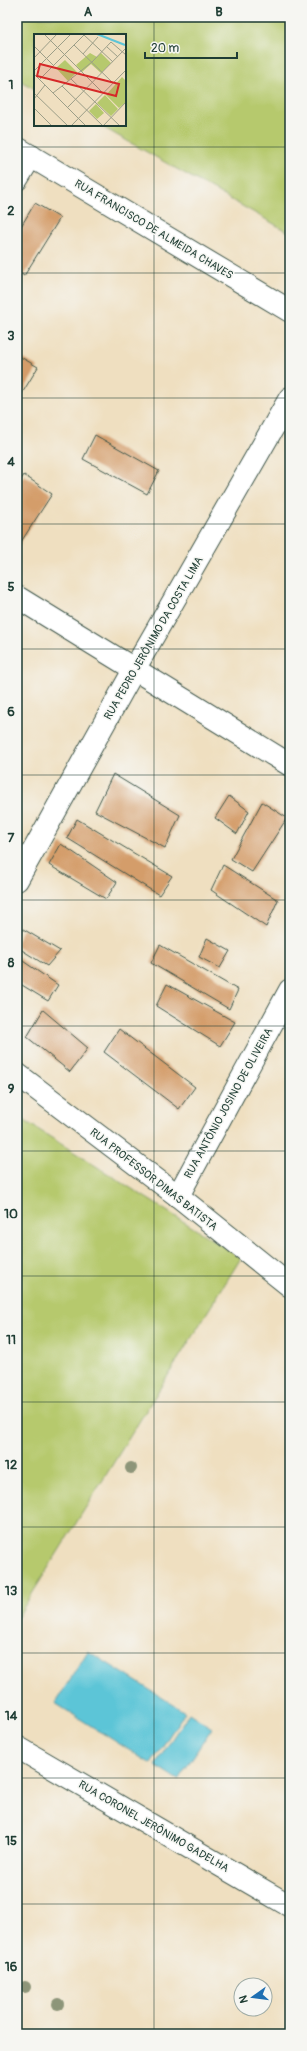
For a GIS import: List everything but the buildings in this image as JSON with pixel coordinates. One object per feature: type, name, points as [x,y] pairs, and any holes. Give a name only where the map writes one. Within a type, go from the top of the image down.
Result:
[{"type":"street","points":[[17,179],[24,152]]},
{"type":"street","name":"RUA FRANCISCO DE ALMEIDA CHAVES","points":[[24,152],[290,311]]},
{"type":"street","name":"RUA PEDRO JERÔNIMO DA COSTA LIMA","points":[[17,880],[135,668],[290,398]]},
{"type":"street","points":[[17,597],[135,668],[290,765]]},
{"type":"street","name":"RUA ANTÔNIO JOSINO DE OLIVEIRA","points":[[178,1196],[290,990]]},
{"type":"street","name":"RUA PROFESSOR DIMAS BATISTA","points":[[17,1074],[178,1196],[290,1286]]},
{"type":"street","name":"RUA CORONEL JERÔNIMO GADELHA","points":[[17,1746],[290,1906]]},
{"type":"green space","points":[[17,17],[290,17],[290,233],[101,126],[126,126],[126,34],[34,34],[34,88],[17,79]]},
{"type":"green space","points":[[17,1116],[241,1258],[17,1618]]},
{"type":"water","points":[[88,1651],[185,1712],[151,1764],[55,1703]]},
{"type":"water","points":[[189,1713],[212,1728],[178,1780],[155,1765]]}]
